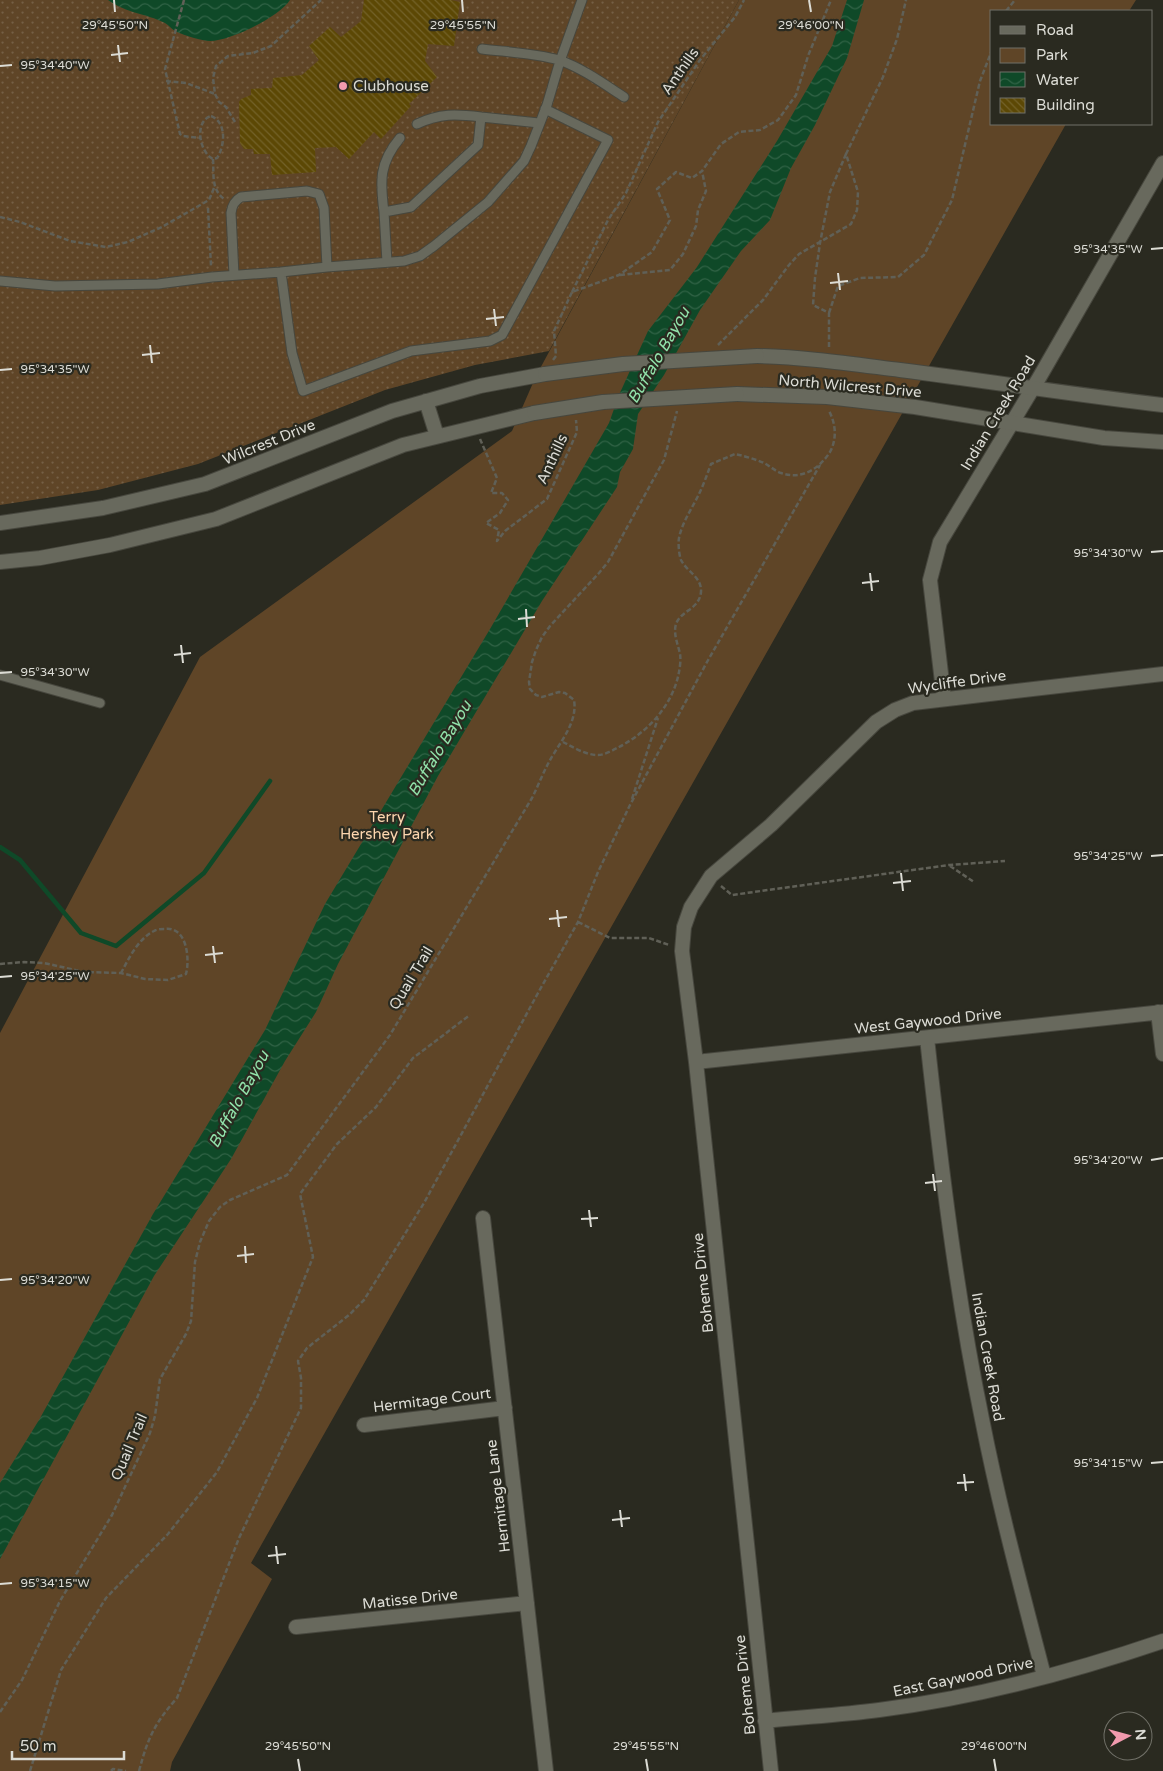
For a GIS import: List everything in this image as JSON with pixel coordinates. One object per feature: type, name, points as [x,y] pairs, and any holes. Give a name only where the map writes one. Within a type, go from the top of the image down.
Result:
[{"type":"street","name":"Indian Creek Road","points":[[944,699],[930,580],[940,542],[1012,424],[1163,163]]},
{"type":"street","name":"North Wilcrest Drive","points":[[545,374],[623,364],[757,356],[785,357],[830,361],[1163,405]]},
{"type":"street","name":"Wilcrest Drive","points":[[0,523],[104,508],[205,484],[392,411],[480,386],[545,374]]},
{"type":"street","name":"North Wilcrest Drive","points":[[476,427],[534,413],[603,402],[737,394],[827,397],[915,407],[1104,438],[1163,442]]},
{"type":"street","points":[[426,401],[437,436]]},
{"type":"street","points":[[0,562],[40,558],[110,545],[216,519],[403,445],[476,427]]},
{"type":"street","name":"Wycliffe Drive","points":[[771,825],[876,722],[895,710],[913,703],[1163,674]]},
{"type":"street","name":"Boheme Drive","points":[[771,825],[711,876],[691,907],[684,927],[682,951],[696,1062],[771,1771]]},
{"type":"street","points":[[1160,1012],[1163,1054]]},
{"type":"street","name":"West Gaywood Drive","points":[[696,1062],[1160,1012]]},
{"type":"street","name":"Indian Creek Road","points":[[927,1038],[954,1259],[982,1419],[1020,1586],[1044,1676]]},
{"type":"street","name":"Hermitage Lane","points":[[483,1218],[546,1771]]},
{"type":"street","name":"Hermitage Court","points":[[364,1424],[505,1408]]},
{"type":"street","name":"Matisse Drive","points":[[296,1627],[527,1603]]},
{"type":"street","name":"East Gaywood Drive","points":[[765,1721],[880,1710],[947,1698],[1044,1676],[1163,1641]]},
{"type":"lane","points":[[0,281],[55,286],[158,284],[212,277],[404,261],[420,256],[488,202],[524,161],[545,109],[560,60],[582,0]]},
{"type":"lane","points":[[482,49],[560,60],[579,69],[624,97]]},
{"type":"lane","points":[[281,272],[292,353],[303,391],[411,351],[490,340],[502,335],[608,140],[545,109]]},
{"type":"lane","points":[[417,124],[431,118],[456,114],[539,124]]},
{"type":"lane","points":[[384,212],[411,207],[478,145],[481,117]]},
{"type":"lane","points":[[387,262],[381,189],[383,169],[389,152],[400,138]]},
{"type":"lane","points":[[234,275],[230,213],[236,200],[241,197],[307,191],[319,194],[324,208],[327,267]]},
{"type":"lane","points":[[0,675],[100,703]]},
{"type":"path","points":[[184,0],[164,70],[180,134],[200,138]]},
{"type":"path","points":[[235,122],[215,94],[213,72],[219,62],[228,56],[253,53],[271,46],[321,0]]},
{"type":"path","name":"Anthills","points":[[556,356],[554,332],[608,220],[626,193],[658,122],[700,60],[735,17],[744,0]]},
{"type":"path","points":[[619,275],[652,252],[670,220],[657,189],[676,172],[692,178],[702,171],[721,144],[739,132],[760,130],[778,120],[783,114],[796,95],[808,56],[831,0]]},
{"type":"path","points":[[1007,10],[1015,0]]},
{"type":"path","points":[[830,361],[829,314],[838,286],[860,278],[898,277],[924,255],[952,200],[980,81],[990,55]]},
{"type":"path","points":[[166,81],[186,83],[215,94]]},
{"type":"path","points":[[211,116],[216,118],[222,128],[223,145],[217,158],[213,160],[206,156],[200,138],[203,122],[207,117],[211,116]]},
{"type":"path","points":[[829,314],[813,305],[815,278],[830,192],[846,154]]},
{"type":"path","points":[[0,217],[20,222],[70,241],[106,247],[128,242],[162,227],[209,200],[214,188],[213,160]]},
{"type":"path","points":[[572,292],[619,275],[670,270],[684,254],[696,226],[698,210],[706,191],[702,171]]},
{"type":"path","points":[[214,188],[232,206]]},
{"type":"path","points":[[208,208],[212,277]]},
{"type":"path","points":[[545,374],[556,356],[562,356]]},
{"type":"path","points":[[140,1771],[147,1742],[161,1717],[177,1698],[239,1538],[302,1408],[301,1378],[298,1361],[307,1348],[349,1315],[364,1300],[424,1203],[578,922],[598,872],[630,805],[707,662],[830,450],[836,436],[834,419],[826,406],[827,397]]},
{"type":"path","name":"Anthills","points":[[476,427],[497,478],[491,493],[502,493],[508,500],[500,513],[486,524],[499,530],[497,541],[505,531],[546,498],[577,432],[576,421],[579,413]]},
{"type":"path","name":"Quail Trail","points":[[0,1712],[22,1680],[60,1601],[112,1515],[150,1433],[155,1416],[160,1379],[186,1334],[191,1320],[195,1262],[200,1242],[209,1221],[220,1207],[230,1200],[287,1174],[298,1160],[390,1035],[532,798],[550,760],[563,742],[581,752],[599,755],[628,742],[659,716],[674,690],[680,672],[681,656],[675,638],[676,625],[681,616],[695,606],[701,591],[698,579],[680,559],[679,538],[687,514],[704,483],[710,464],[735,454],[764,462],[781,473],[797,476],[810,472],[820,465]]},
{"type":"path","points":[[630,805],[659,716]]},
{"type":"path","points":[[711,876],[732,895],[948,865],[1005,861]]},
{"type":"path","points":[[948,865],[974,882]]},
{"type":"path","points":[[578,922],[610,938],[649,938],[682,951]]},
{"type":"path","points":[[0,964],[44,963],[84,972],[121,973],[145,979],[168,980],[186,974],[188,954],[184,939],[171,928],[155,930],[132,953],[121,973]]},
{"type":"path","points":[[30,1771],[60,1670],[106,1598],[168,1534],[217,1472],[257,1398],[313,1257],[300,1194],[337,1144],[376,1107],[412,1058],[470,1015]]},
{"type":"path","points":[[112,1771],[114,1769],[126,1771]]},
{"type":"green space","points":[[0,0],[739,0],[549,351],[475,365],[385,390],[198,464],[98,490],[0,505]]},
{"type":"green space","name":"Terry Hershey Park","points":[[739,0],[1136,0],[1130,10],[990,10],[990,125],[1065,125],[251,1563],[272,1579],[172,1762],[170,1771],[0,1771],[0,1033],[200,657],[512,431],[536,376]]},
{"type":"water","points":[[108,0],[290,0],[276,14],[253,27],[229,37],[210,41],[180,33],[165,23],[115,5]]},
{"type":"water","name":"Buffalo Bayou","points":[[847,0],[864,0],[847,58],[815,125],[791,168],[770,220],[741,251],[700,310],[664,375],[638,414],[633,449],[620,472],[617,487],[542,601],[438,776],[338,964],[316,1012],[285,1061],[231,1159],[154,1276],[0,1559],[0,1483],[39,1420],[153,1214],[265,1030],[325,904],[490,629],[609,423],[619,395],[648,331],[697,267],[777,141],[832,46]]},
{"type":"building","name":"Clubhouse","points":[[364,0],[451,0],[460,2],[454,46],[428,44],[425,61],[437,77],[409,104],[411,106],[381,139],[374,132],[349,159],[336,147],[315,148],[316,172],[272,175],[270,154],[254,154],[253,149],[244,149],[240,143],[239,102],[241,99],[251,95],[251,89],[272,88],[273,78],[302,75],[319,60],[309,46],[330,27],[341,37],[361,21]]},
{"type":"waterway","points":[[0,847],[20,860],[81,933],[116,946],[204,873],[270,781]]},
{"type":"place","name":"Clubhouse","points":[[343,86]]}]
